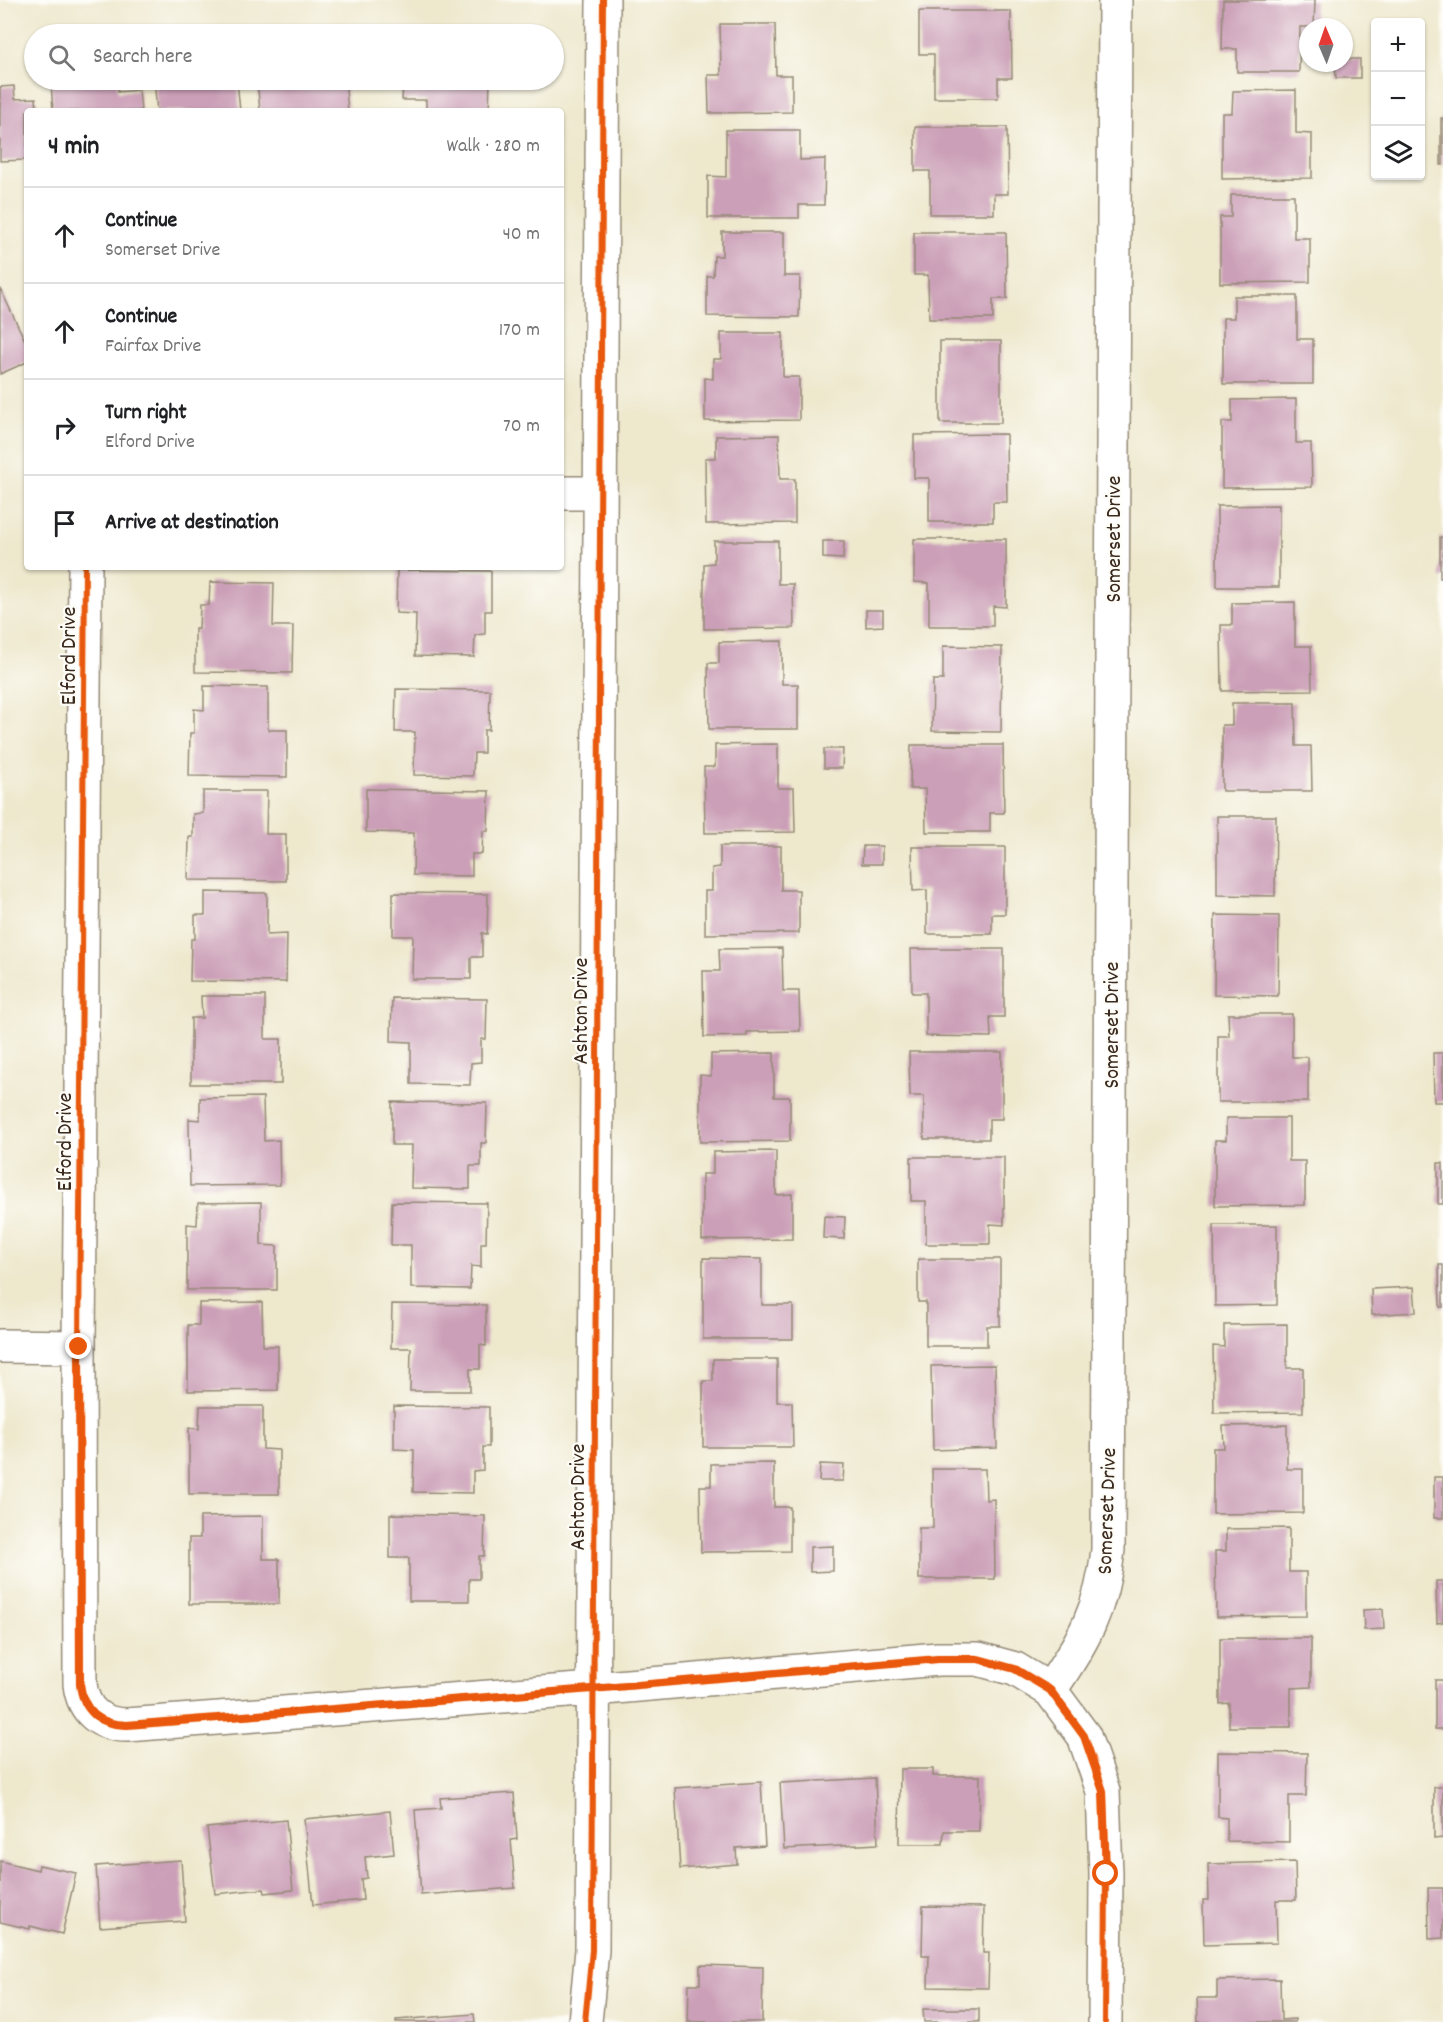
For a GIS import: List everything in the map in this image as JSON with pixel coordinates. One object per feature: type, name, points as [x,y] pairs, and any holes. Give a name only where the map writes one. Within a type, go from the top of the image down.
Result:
[{"type":"street","name":"Ashton Drive","points":[[585,2022],[592,1950],[603,0]]},
{"type":"street","name":"Somerset Drive","points":[[1050,1690],[1079,1647],[1098,1605],[1105,1578],[1108,1550],[1115,0]]},
{"type":"street","points":[[564,493],[600,493]]},
{"type":"street","name":"Elford Drive","points":[[85,570],[79,1347],[81,1696],[93,1714],[104,1721],[115,1725],[127,1725],[592,1689]]},
{"type":"street","points":[[0,1346],[79,1347]]},
{"type":"street","points":[[592,1689],[927,1660],[978,1659],[1015,1669],[1050,1690],[1084,1736],[1103,1791],[1106,1874],[1106,2022]]},
{"type":"building","points":[[1223,0],[1315,0],[1314,18],[1299,18],[1299,72],[1237,72],[1237,49],[1222,49]]},
{"type":"building","points":[[919,11],[1011,11],[1012,78],[998,78],[998,98],[934,98],[934,54],[919,54]]},
{"type":"building","points":[[720,24],[775,24],[776,75],[792,75],[792,112],[709,113],[708,75],[721,75]]},
{"type":"building","points":[[1353,59],[1360,59],[1360,78],[1336,78],[1336,72],[1353,72]]},
{"type":"building","points":[[14,86],[15,99],[36,98],[37,108],[24,108],[24,160],[0,161],[0,87]]},
{"type":"building","points":[[52,90],[118,90],[118,92],[139,90],[141,108],[53,108]]},
{"type":"building","points":[[155,90],[238,90],[240,108],[157,108]]},
{"type":"building","points":[[258,90],[346,90],[348,108],[260,108]]},
{"type":"building","points":[[402,90],[490,90],[489,108],[426,108],[426,100],[402,100]]},
{"type":"building","points":[[1296,90],[1296,133],[1312,134],[1312,178],[1222,179],[1222,113],[1232,113],[1233,91]]},
{"type":"building","points":[[1441,118],[1443,118],[1443,165],[1441,165]]},
{"type":"building","points":[[915,127],[1007,127],[1008,194],[994,194],[994,214],[930,214],[930,171],[915,171]]},
{"type":"building","points":[[726,130],[800,130],[800,160],[825,159],[824,205],[799,205],[799,218],[708,218],[708,176],[726,177]]},
{"type":"building","points":[[1231,195],[1294,195],[1294,238],[1310,238],[1310,282],[1220,283],[1220,217],[1231,217]]},
{"type":"building","points":[[722,232],[784,232],[784,276],[800,276],[799,317],[707,316],[707,276],[713,276],[714,256],[722,256]]},
{"type":"building","points":[[914,232],[1006,232],[1007,299],[993,299],[993,319],[929,319],[928,275],[914,275]]},
{"type":"building","points":[[0,288],[24,339],[24,363],[0,374]]},
{"type":"building","points":[[1234,296],[1297,296],[1297,339],[1313,339],[1313,384],[1223,384],[1223,318],[1234,318]]},
{"type":"building","points":[[721,333],[783,333],[783,377],[799,377],[799,420],[705,421],[705,378],[713,379],[713,359],[721,359]]},
{"type":"building","points":[[940,341],[1001,341],[1001,423],[940,423]]},
{"type":"building","points":[[1296,399],[1296,443],[1311,443],[1312,487],[1222,488],[1222,422],[1232,422],[1232,400]]},
{"type":"building","points":[[1006,434],[1007,502],[993,502],[993,522],[929,522],[929,478],[914,478],[914,435]]},
{"type":"building","points":[[779,435],[780,479],[795,479],[795,523],[706,524],[705,458],[716,458],[716,436]]},
{"type":"building","points":[[1279,505],[1279,587],[1217,587],[1217,506]]},
{"type":"building","points":[[1440,537],[1443,537],[1443,578],[1440,578]]},
{"type":"building","points":[[914,539],[1006,539],[1006,607],[993,606],[993,626],[929,626],[929,583],[914,582]]},
{"type":"building","points":[[714,541],[778,541],[778,584],[793,584],[794,628],[704,629],[704,564],[714,563]]},
{"type":"building","points":[[823,541],[844,541],[843,559],[823,558]]},
{"type":"building","points":[[397,570],[491,571],[491,611],[485,611],[485,634],[475,635],[474,657],[415,656],[416,614],[396,613]]},
{"type":"building","points":[[210,582],[274,583],[273,626],[293,626],[292,673],[195,672],[195,629],[199,629],[200,605],[209,605]]},
{"type":"building","points":[[1295,602],[1295,646],[1311,646],[1312,690],[1222,691],[1221,625],[1232,625],[1232,603]]},
{"type":"building","points":[[866,610],[883,610],[883,626],[866,627]]},
{"type":"building","points":[[782,641],[782,684],[798,684],[798,729],[709,729],[708,663],[719,663],[719,642]]},
{"type":"building","points":[[943,646],[1002,647],[1001,732],[932,731],[933,680],[943,680]]},
{"type":"building","points":[[204,686],[268,687],[268,730],[287,730],[287,777],[189,776],[190,733],[194,733],[194,709],[204,710]]},
{"type":"building","points":[[396,689],[490,690],[489,730],[484,730],[484,753],[474,753],[473,776],[414,775],[415,732],[395,732]]},
{"type":"building","points":[[1232,703],[1295,703],[1296,746],[1311,746],[1312,791],[1222,791],[1222,725],[1232,725]]},
{"type":"building","points":[[778,744],[778,788],[794,788],[795,832],[705,833],[704,767],[715,767],[715,745]]},
{"type":"building","points":[[911,745],[1003,745],[1004,813],[990,813],[990,832],[926,832],[925,789],[910,789]]},
{"type":"building","points":[[824,749],[843,749],[842,768],[824,768]]},
{"type":"building","points":[[366,789],[489,791],[488,831],[483,831],[482,854],[472,854],[472,876],[413,875],[414,833],[366,832]]},
{"type":"building","points":[[203,791],[267,791],[266,834],[286,834],[286,881],[188,880],[189,837],[193,837],[193,814],[203,813]]},
{"type":"building","points":[[1217,816],[1276,816],[1275,896],[1217,895]]},
{"type":"building","points":[[720,846],[781,846],[781,890],[799,890],[799,933],[705,934],[705,891],[712,891],[712,868],[720,867]]},
{"type":"building","points":[[863,846],[882,846],[882,864],[862,864]]},
{"type":"building","points":[[912,847],[1005,847],[1005,914],[992,914],[992,934],[927,934],[927,890],[913,891]]},
{"type":"building","points":[[205,892],[267,893],[267,935],[287,934],[286,982],[190,981],[191,939],[195,939],[195,915],[205,915]]},
{"type":"building","points":[[393,893],[488,894],[487,934],[482,933],[482,957],[471,957],[471,979],[412,979],[413,936],[393,936]]},
{"type":"building","points":[[1215,915],[1279,916],[1278,996],[1214,995]]},
{"type":"building","points":[[782,948],[783,991],[799,991],[800,1031],[747,1032],[747,1036],[704,1037],[703,971],[720,971],[719,949]]},
{"type":"building","points":[[911,949],[1004,949],[1004,1017],[990,1017],[991,1037],[926,1036],[926,993],[912,993]]},
{"type":"building","points":[[201,996],[265,996],[265,1039],[281,1039],[281,1084],[191,1084],[191,1018],[202,1018]]},
{"type":"building","points":[[392,998],[487,999],[486,1039],[481,1039],[481,1062],[471,1063],[470,1085],[411,1084],[411,1042],[391,1041]]},
{"type":"building","points":[[1228,1014],[1292,1014],[1292,1057],[1308,1057],[1308,1102],[1218,1102],[1218,1036],[1229,1036]]},
{"type":"building","points":[[909,1052],[1002,1052],[1002,1119],[989,1119],[989,1139],[924,1139],[924,1096],[910,1096]]},
{"type":"building","points":[[774,1053],[774,1097],[790,1097],[790,1141],[700,1142],[700,1075],[711,1076],[711,1054]]},
{"type":"building","points":[[1433,1053],[1443,1053],[1443,1102],[1434,1102]]},
{"type":"building","points":[[263,1097],[264,1141],[279,1140],[280,1185],[190,1186],[189,1119],[200,1120],[200,1098]]},
{"type":"building","points":[[392,1102],[487,1103],[486,1143],[481,1143],[481,1166],[470,1166],[470,1189],[411,1188],[412,1145],[392,1145]]},
{"type":"building","points":[[1226,1118],[1289,1118],[1289,1161],[1305,1161],[1305,1205],[1215,1206],[1215,1140],[1226,1140]]},
{"type":"building","points":[[776,1151],[776,1195],[792,1194],[792,1239],[702,1240],[702,1174],[713,1174],[713,1152]]},
{"type":"building","points":[[911,1157],[1004,1157],[1004,1225],[990,1224],[990,1244],[926,1244],[926,1201],[911,1201]]},
{"type":"building","points":[[1438,1163],[1443,1163],[1443,1204],[1438,1204]]},
{"type":"building","points":[[261,1202],[261,1245],[277,1246],[277,1290],[187,1290],[187,1224],[197,1225],[198,1203]]},
{"type":"building","points":[[392,1202],[487,1203],[486,1243],[481,1243],[481,1267],[471,1266],[470,1289],[411,1288],[411,1245],[391,1245]]},
{"type":"building","points":[[824,1216],[845,1217],[844,1239],[823,1238]]},
{"type":"building","points":[[1214,1225],[1277,1225],[1277,1305],[1215,1306]]},
{"type":"building","points":[[703,1258],[762,1259],[762,1305],[793,1305],[793,1339],[703,1339]]},
{"type":"building","points":[[918,1259],[1000,1259],[1000,1326],[987,1326],[987,1346],[926,1346],[926,1302],[918,1302]]},
{"type":"building","points":[[1439,1265],[1443,1265],[1443,1307],[1440,1307]]},
{"type":"building","points":[[1414,1287],[1416,1312],[1372,1315],[1371,1289]]},
{"type":"building","points":[[262,1302],[263,1346],[278,1346],[278,1390],[188,1391],[188,1325],[199,1325],[199,1303]]},
{"type":"building","points":[[392,1304],[486,1305],[486,1346],[480,1345],[480,1369],[470,1369],[470,1391],[410,1391],[411,1348],[391,1348]]},
{"type":"building","points":[[1287,1324],[1287,1368],[1303,1368],[1303,1412],[1214,1413],[1213,1346],[1224,1347],[1224,1325]]},
{"type":"building","points":[[713,1359],[777,1359],[777,1402],[792,1402],[793,1447],[703,1447],[703,1381],[713,1381]]},
{"type":"building","points":[[995,1365],[997,1448],[933,1450],[931,1366]]},
{"type":"building","points":[[200,1406],[263,1406],[263,1449],[279,1450],[279,1494],[189,1494],[189,1428],[199,1429]]},
{"type":"building","points":[[394,1406],[489,1407],[489,1447],[483,1447],[483,1470],[473,1471],[473,1493],[413,1492],[414,1450],[394,1449]]},
{"type":"building","points":[[1287,1425],[1287,1469],[1303,1469],[1303,1513],[1213,1514],[1213,1448],[1224,1448],[1223,1426]]},
{"type":"building","points":[[774,1463],[774,1507],[790,1507],[790,1551],[701,1552],[700,1486],[711,1486],[711,1464]]},
{"type":"building","points":[[820,1464],[844,1465],[843,1481],[819,1481]]},
{"type":"building","points":[[932,1469],[985,1469],[986,1500],[994,1499],[995,1579],[919,1579],[919,1528],[933,1528]]},
{"type":"building","points":[[1434,1477],[1443,1477],[1443,1518],[1434,1518]]},
{"type":"building","points":[[390,1514],[485,1516],[484,1556],[479,1556],[479,1579],[469,1579],[469,1601],[409,1601],[409,1558],[390,1558]]},
{"type":"building","points":[[263,1516],[263,1559],[279,1559],[279,1604],[189,1604],[189,1538],[200,1538],[200,1517]]},
{"type":"building","points":[[1289,1528],[1289,1572],[1306,1572],[1306,1616],[1216,1617],[1215,1551],[1226,1551],[1226,1529]]},
{"type":"building","points":[[833,1546],[833,1571],[810,1572],[810,1547]]},
{"type":"building","points":[[1436,1581],[1443,1581],[1443,1622],[1437,1623]]},
{"type":"building","points":[[1383,1609],[1384,1629],[1364,1630],[1363,1610]]},
{"type":"building","points":[[1220,1638],[1311,1638],[1311,1687],[1291,1688],[1291,1727],[1229,1727],[1229,1703],[1220,1704]]},
{"type":"building","points":[[1435,1680],[1443,1680],[1443,1729],[1435,1729]]},
{"type":"building","points":[[1218,1752],[1307,1753],[1306,1796],[1289,1796],[1289,1842],[1227,1841],[1227,1818],[1218,1817]]},
{"type":"building","points":[[900,1769],[933,1769],[933,1776],[980,1776],[979,1831],[944,1831],[943,1844],[899,1844]]},
{"type":"building","points":[[875,1778],[878,1844],[784,1849],[780,1783]]},
{"type":"building","points":[[761,1782],[765,1846],[736,1848],[737,1864],[680,1869],[675,1788]]},
{"type":"building","points":[[1434,1787],[1443,1787],[1443,1838],[1434,1839]]},
{"type":"building","points":[[514,1793],[517,1839],[511,1840],[515,1888],[421,1895],[415,1810],[441,1808],[440,1798]]},
{"type":"building","points":[[390,1811],[394,1854],[365,1857],[367,1878],[361,1879],[363,1900],[313,1905],[304,1819]]},
{"type":"building","points":[[286,1820],[293,1890],[265,1893],[264,1889],[215,1894],[207,1828]]},
{"type":"building","points":[[181,1860],[185,1921],[100,1927],[96,1866]]},
{"type":"building","points":[[0,1861],[38,1870],[39,1865],[76,1873],[62,1934],[0,1922]]},
{"type":"building","points":[[1295,1862],[1296,1900],[1276,1900],[1277,1943],[1204,1945],[1203,1900],[1209,1900],[1208,1864]]},
{"type":"building","points":[[1428,1888],[1443,1888],[1443,1938],[1429,1939]]},
{"type":"building","points":[[923,1906],[984,1907],[983,1953],[989,1953],[988,1988],[928,1987],[929,1956],[922,1956]]},
{"type":"building","points":[[700,1965],[763,1967],[762,2022],[688,2022],[689,1984],[700,1984]]},
{"type":"building","points":[[1280,1979],[1281,2020],[1295,2019],[1295,2022],[1198,2022],[1197,1998],[1217,1998],[1217,1980]]},
{"type":"building","points":[[923,2009],[979,2009],[979,2022],[924,2022]]},
{"type":"building","points":[[474,2014],[475,2022],[396,2022],[396,2020]]},
{"type":"cycle path","points":[[585,2022],[592,1950],[603,0]]},
{"type":"cycle path","points":[[85,570],[79,1347],[80,1684],[89,1709],[101,1719],[127,1725],[593,1689],[938,1659],[978,1659],[1015,1669],[1050,1690],[1084,1736],[1103,1791],[1106,1874],[1105,2022]]},
{"type":"route","points":[[79,1347],[80,1684],[81,1696],[86,1706],[104,1721],[115,1725],[127,1725],[592,1689],[938,1659],[978,1659],[1015,1669],[1050,1690],[1084,1736],[1103,1791],[1106,1874]]}]
